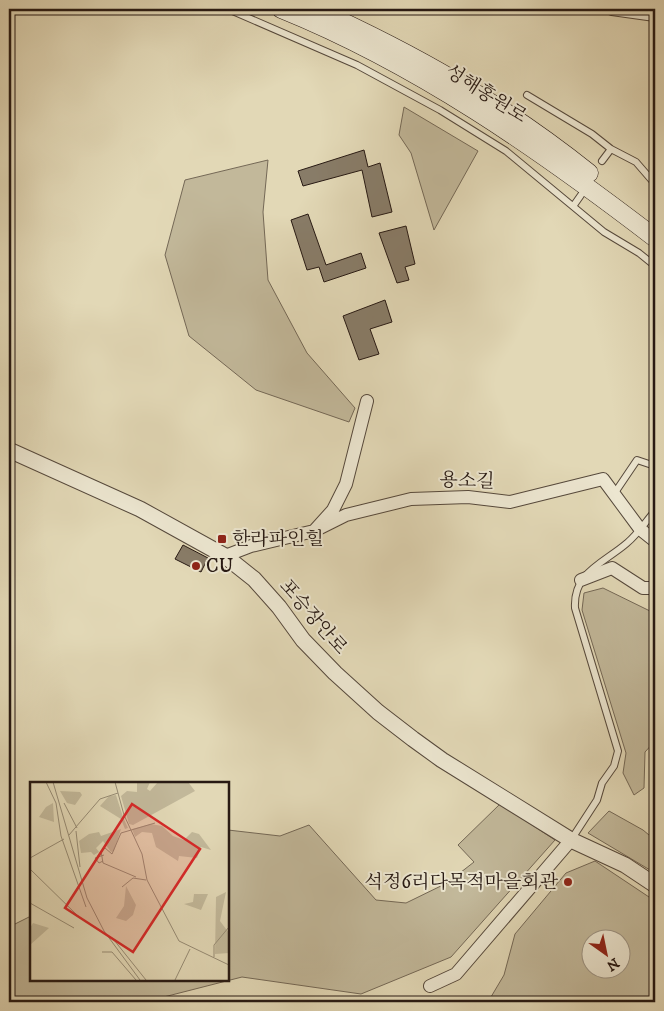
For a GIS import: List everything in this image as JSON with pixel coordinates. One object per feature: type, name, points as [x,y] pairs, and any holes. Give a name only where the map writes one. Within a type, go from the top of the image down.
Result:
[{"type":"main road","name":"성해홍원로","points":[[280,9],[384,57],[462,102],[562,167],[655,238]]},
{"type":"main road","name":"성해홍원로","points":[[314,9],[388,42],[467,86],[561,151],[655,226]]},
{"type":"street","points":[[612,9],[655,15]]},
{"type":"street","points":[[314,531],[333,510],[346,484],[367,401]]},
{"type":"street","name":"포승장안로","points":[[9,450],[140,509],[225,556],[254,579],[279,607],[303,640],[378,712],[442,760],[571,840],[625,865],[655,885]]},
{"type":"street","name":"용소길","points":[[225,556],[251,546],[314,531],[346,515],[411,499],[468,497],[510,502],[603,479],[640,529],[655,541]]},
{"type":"street","points":[[581,580],[612,568],[644,588],[655,588]]},
{"type":"street","points":[[430,986],[456,974],[571,840]]},
{"type":"lane","points":[[228,9],[357,65],[440,110],[506,151],[574,205],[604,232],[639,253],[655,266]]},
{"type":"lane","points":[[527,95],[592,134],[611,149],[636,162],[655,184]]},
{"type":"lane","points":[[602,161],[611,149]]},
{"type":"lane","points":[[574,205],[581,195]]},
{"type":"lane","points":[[614,494],[637,460],[655,466]]},
{"type":"lane","points":[[571,840],[596,800],[602,783],[614,766],[618,751],[575,608],[574,594],[581,580],[605,558],[627,543],[655,510]]},
{"type":"shaded area","points":[[404,107],[478,151],[434,230],[411,153],[399,135]]},
{"type":"shaded area","points":[[268,160],[263,212],[268,280],[307,353],[355,408],[349,422],[256,390],[189,336],[165,255],[185,180]]},
{"type":"shaded area","points":[[603,588],[652,612],[655,629],[655,741],[645,752],[644,788],[634,795],[623,773],[626,753],[582,610],[584,593]]},
{"type":"shaded area","points":[[500,804],[555,840],[451,957],[361,994],[242,977],[229,980],[229,830],[280,836],[309,825],[376,900],[406,903],[447,883],[474,862],[458,845]]},
{"type":"shaded area","points":[[609,811],[643,830],[655,840],[655,873],[588,833]]},
{"type":"shaded area","points":[[595,861],[655,901],[655,1002],[488,1002],[504,975],[515,934],[566,873]]},
{"type":"shaded area","points":[[30,916],[30,981],[226,981],[152,1000],[152,1002],[9,1002],[9,927]]},
{"type":"building","points":[[364,150],[368,167],[380,163],[392,212],[372,217],[362,170],[303,186],[298,171]]},
{"type":"building","points":[[308,214],[326,265],[361,253],[366,268],[324,282],[319,267],[307,270],[291,220]]},
{"type":"building","points":[[406,226],[415,264],[405,267],[409,280],[397,283],[379,233]]},
{"type":"building","points":[[385,300],[392,322],[370,329],[379,354],[359,360],[343,316]]},
{"type":"building","points":[[183,545],[208,558],[201,572],[175,559]]},
{"type":"place","name":"한라파인힐","points":[[222,539]]},
{"type":"place","name":"CU","points":[[196,566]]},
{"type":"place","name":"석정6리다목적마을회관","points":[[568,882]]}]
